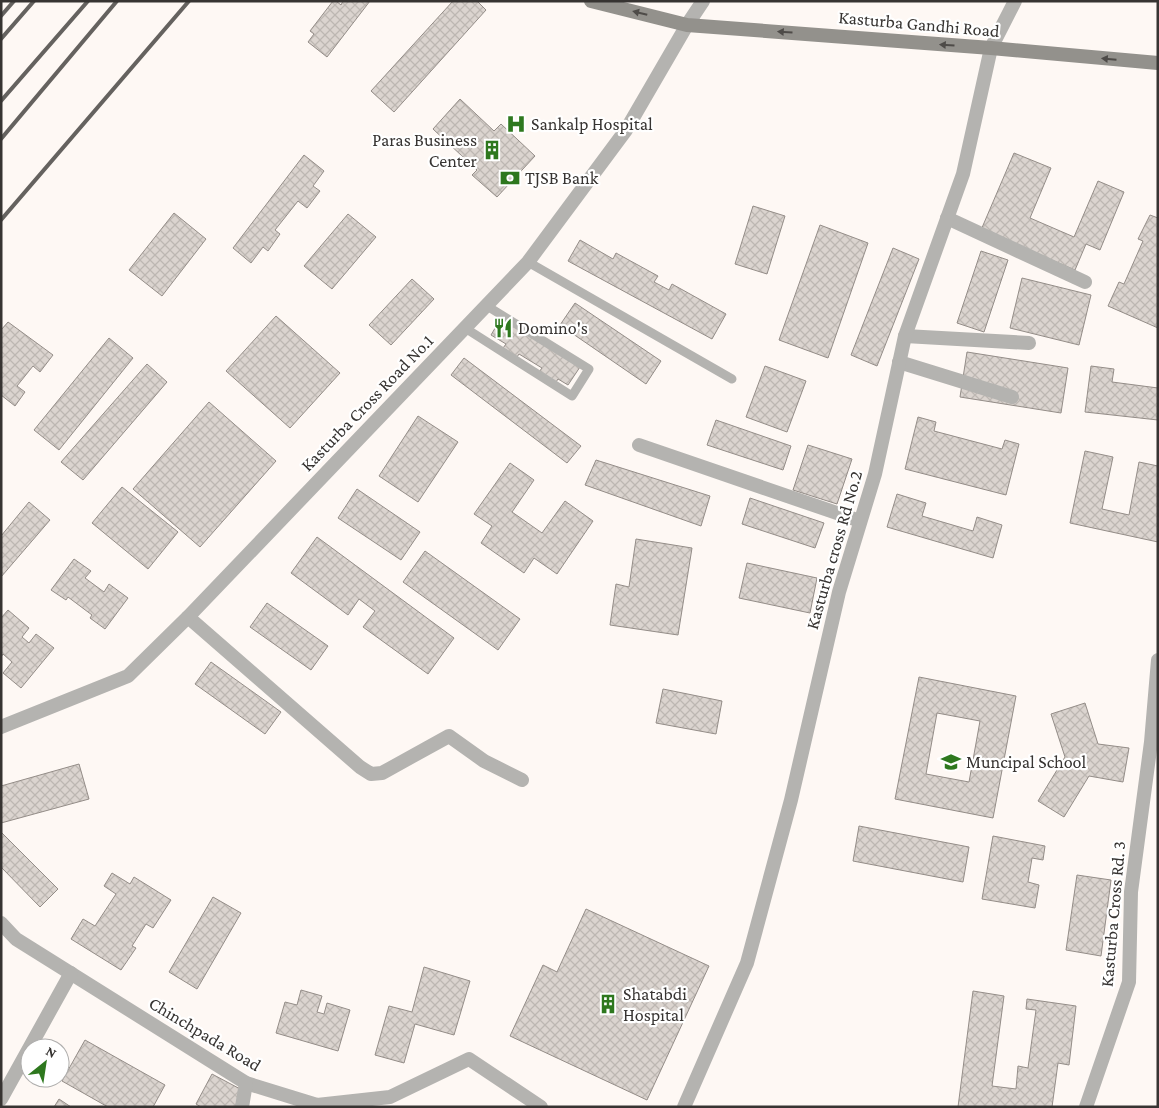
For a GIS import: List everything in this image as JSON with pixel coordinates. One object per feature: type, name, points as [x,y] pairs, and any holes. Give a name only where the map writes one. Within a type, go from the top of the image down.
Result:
[{"type":"main road","name":"Kasturba Gandhi Road","points":[[591,1],[687,25],[991,48],[1158,63]]},
{"type":"street","name":"Kasturba Cross Road No.1","points":[[1,727],[128,676],[188,618],[528,262],[626,130],[703,1]]},
{"type":"street","name":"Kasturba cross Rd No.2","points":[[684,1107],[747,963],[791,800],[839,592],[875,474],[905,336],[963,174],[991,48],[1015,1]]},
{"type":"street","points":[[947,218],[1085,282]]},
{"type":"street","points":[[905,336],[1030,344]]},
{"type":"street","points":[[899,362],[1012,397]]},
{"type":"street","points":[[639,445],[860,520]]},
{"type":"street","points":[[188,618],[360,767],[371,774],[382,773],[449,736],[484,761],[522,780]]},
{"type":"street","name":"Kasturba Cross Rd. 3","points":[[1086,1107],[1129,982],[1131,892],[1153,763],[1151,742],[1158,660]]},
{"type":"street","name":"Chinchpada Road","points":[[1,923],[16,939],[246,1083],[317,1105],[390,1097],[468,1059],[541,1107]]},
{"type":"street","points":[[1,1099],[71,974]]},
{"type":"street","points":[[242,1107],[246,1083]]},
{"type":"lane","points":[[528,262],[732,379]]},
{"type":"lane","points":[[465,328],[572,396],[589,369],[487,306]]},
{"type":"building","points":[[333,1],[341,5],[343,1],[370,1],[327,57],[308,42],[314,34],[310,31]]},
{"type":"building","points":[[453,1],[477,1],[486,10],[394,112],[371,91]]},
{"type":"building","name":"Paras Business Center","points":[[460,99],[494,131],[501,124],[535,156],[497,197],[472,175],[477,170],[433,129]]},
{"type":"building","points":[[1014,153],[1051,168],[1030,218],[1074,237],[1098,181],[1124,192],[1100,250],[1086,244],[1075,270],[981,230]]},
{"type":"building","points":[[304,155],[324,171],[313,186],[320,191],[307,208],[298,201],[275,230],[280,234],[268,251],[263,247],[251,263],[233,248]]},
{"type":"building","points":[[753,206],[785,216],[767,274],[735,264]]},
{"type":"building","points":[[174,213],[206,239],[162,296],[129,270]]},
{"type":"building","points":[[348,214],[376,237],[332,289],[304,266]]},
{"type":"building","points":[[1150,215],[1158,218],[1158,328],[1108,306],[1119,282],[1124,284],[1143,241],[1138,239]]},
{"type":"building","points":[[820,225],[868,243],[828,358],[779,340]]},
{"type":"building","points":[[580,240],[613,259],[616,253],[658,276],[654,282],[669,290],[672,284],[726,314],[712,339],[568,261]]},
{"type":"building","points":[[893,248],[919,259],[877,366],[851,355]]},
{"type":"building","points":[[981,251],[1008,260],[984,332],[957,323]]},
{"type":"building","points":[[1022,278],[1091,295],[1079,345],[1010,328]]},
{"type":"building","points":[[412,279],[434,299],[391,345],[369,325]]},
{"type":"building","points":[[575,303],[661,361],[646,384],[560,325]]},
{"type":"building","points":[[276,316],[340,373],[290,428],[226,371]]},
{"type":"building","points":[[501,318],[580,367],[568,385],[558,379],[556,382],[539,372],[542,368],[519,354],[517,357],[503,348],[506,344],[491,335]]},
{"type":"building","points":[[8,322],[53,355],[40,372],[33,366],[17,386],[25,392],[15,406],[1,395],[1,330]]},
{"type":"building","points":[[109,338],[133,358],[59,450],[34,430]]},
{"type":"building","points":[[967,352],[1068,368],[1061,413],[960,397]]},
{"type":"building","points":[[464,358],[581,446],[567,463],[451,375]]},
{"type":"building","points":[[147,364],[167,382],[83,480],[61,462]]},
{"type":"building","points":[[765,366],[806,381],[787,432],[746,417]]},
{"type":"building","points":[[1091,366],[1114,369],[1112,382],[1158,388],[1158,420],[1085,412]]},
{"type":"building","points":[[209,402],[276,461],[200,547],[133,489]]},
{"type":"building","points":[[418,416],[458,442],[418,502],[379,476]]},
{"type":"building","points":[[918,417],[936,422],[934,431],[1002,449],[1005,440],[1019,444],[1006,495],[905,469]]},
{"type":"building","points":[[716,420],[791,446],[783,470],[707,445]]},
{"type":"building","points":[[808,445],[852,459],[837,504],[793,490]]},
{"type":"building","points":[[1085,451],[1113,457],[1102,509],[1129,515],[1139,462],[1158,466],[1158,542],[1070,523]]},
{"type":"building","points":[[596,460],[710,496],[701,526],[585,485]]},
{"type":"building","points":[[510,463],[534,480],[512,512],[542,533],[565,501],[593,521],[557,574],[534,558],[524,573],[481,543],[492,526],[474,514]]},
{"type":"building","points":[[122,487],[178,532],[148,569],[92,523]]},
{"type":"building","points":[[357,489],[420,532],[401,560],[338,518]]},
{"type":"building","points":[[897,494],[926,503],[922,516],[973,531],[977,517],[1002,525],[993,558],[887,527]]},
{"type":"building","points":[[750,498],[824,523],[815,548],[742,524]]},
{"type":"building","points":[[29,502],[50,520],[1,577],[1,536]]},
{"type":"building","points":[[317,537],[454,638],[428,674],[363,627],[375,611],[359,599],[348,615],[291,573]]},
{"type":"building","points":[[636,539],[692,548],[678,635],[610,625],[616,584],[629,587]]},
{"type":"building","points":[[425,551],[520,619],[498,650],[403,582]]},
{"type":"building","points":[[74,559],[91,571],[85,578],[104,592],[109,584],[128,598],[105,629],[90,618],[92,615],[68,597],[66,600],[51,590]]},
{"type":"building","points":[[747,563],[817,578],[810,613],[739,598]]},
{"type":"building","points":[[267,603],[328,646],[311,670],[250,627]]},
{"type":"building","points":[[8,610],[29,628],[22,637],[29,643],[36,634],[54,648],[21,688],[3,673],[12,662],[3,654],[1,657],[1,618]]},
{"type":"building","points":[[211,662],[281,712],[265,734],[195,684]]},
{"type":"building","points":[[919,677],[1016,696],[993,818],[895,799]],"holes":[[[937,713],[980,721],[969,782],[926,774]]]},
{"type":"building","points":[[663,689],[722,701],[716,734],[656,723]]},
{"type":"building","points":[[1085,703],[1098,744],[1129,748],[1123,782],[1089,776],[1064,817],[1038,801],[1065,757],[1051,714]]},
{"type":"building","points":[[79,764],[89,799],[1,823],[1,786]]},
{"type":"building","points":[[859,826],[969,847],[963,882],[853,861]]},
{"type":"building","points":[[1,832],[58,889],[40,907],[1,867]]},
{"type":"building","points":[[993,836],[1045,846],[1043,860],[1032,858],[1028,882],[1039,885],[1035,908],[982,899]]},
{"type":"building","points":[[112,873],[130,884],[134,877],[171,900],[153,928],[146,924],[132,946],[136,948],[121,970],[71,939],[83,919],[95,926],[116,894],[104,886]]},
{"type":"building","points":[[1077,875],[1111,880],[1101,956],[1066,950]]},
{"type":"building","points":[[213,897],[241,913],[197,989],[169,972]]},
{"type":"building","name":"Shatabdi Hospital","points":[[586,909],[709,966],[647,1100],[510,1036],[543,965],[557,972]]},
{"type":"building","points":[[424,967],[470,981],[454,1035],[415,1024],[404,1063],[375,1055],[389,1006],[412,1012]]},
{"type":"building","points":[[301,990],[322,996],[317,1012],[324,1014],[327,1003],[350,1010],[338,1051],[276,1033],[285,1002],[297,1005]]},
{"type":"building","points":[[973,991],[1004,996],[992,1086],[1016,1089],[1018,1066],[1028,1068],[1036,1010],[1026,1009],[1027,999],[1076,1006],[1069,1065],[1058,1063],[1052,1107],[958,1107]]},
{"type":"building","points":[[85,1040],[165,1085],[153,1107],[108,1107],[70,1086],[70,1067]]},
{"type":"building","points":[[212,1074],[244,1091],[235,1107],[201,1107],[196,1104]]},
{"type":"building","points":[[59,1099],[71,1107],[54,1107]]},
{"type":"railway","points":[[1,16],[14,1]]},
{"type":"railway","points":[[1,39],[34,1]]},
{"type":"railway","points":[[1,101],[88,1]]},
{"type":"railway","points":[[1,139],[117,1]]},
{"type":"railway","points":[[1,220],[189,1]]},
{"type":"place","name":"Sankalp Hospital","points":[[516,124]]},
{"type":"place","name":"Paras Business Center","points":[[492,150]]},
{"type":"place","name":"TJSB Bank","points":[[510,178]]},
{"type":"place","name":"Domino's","points":[[503,328]]},
{"type":"place","name":"Muncipal School","points":[[951,762]]},
{"type":"place","name":"Shatabdi Hospital","points":[[608,1004]]}]
